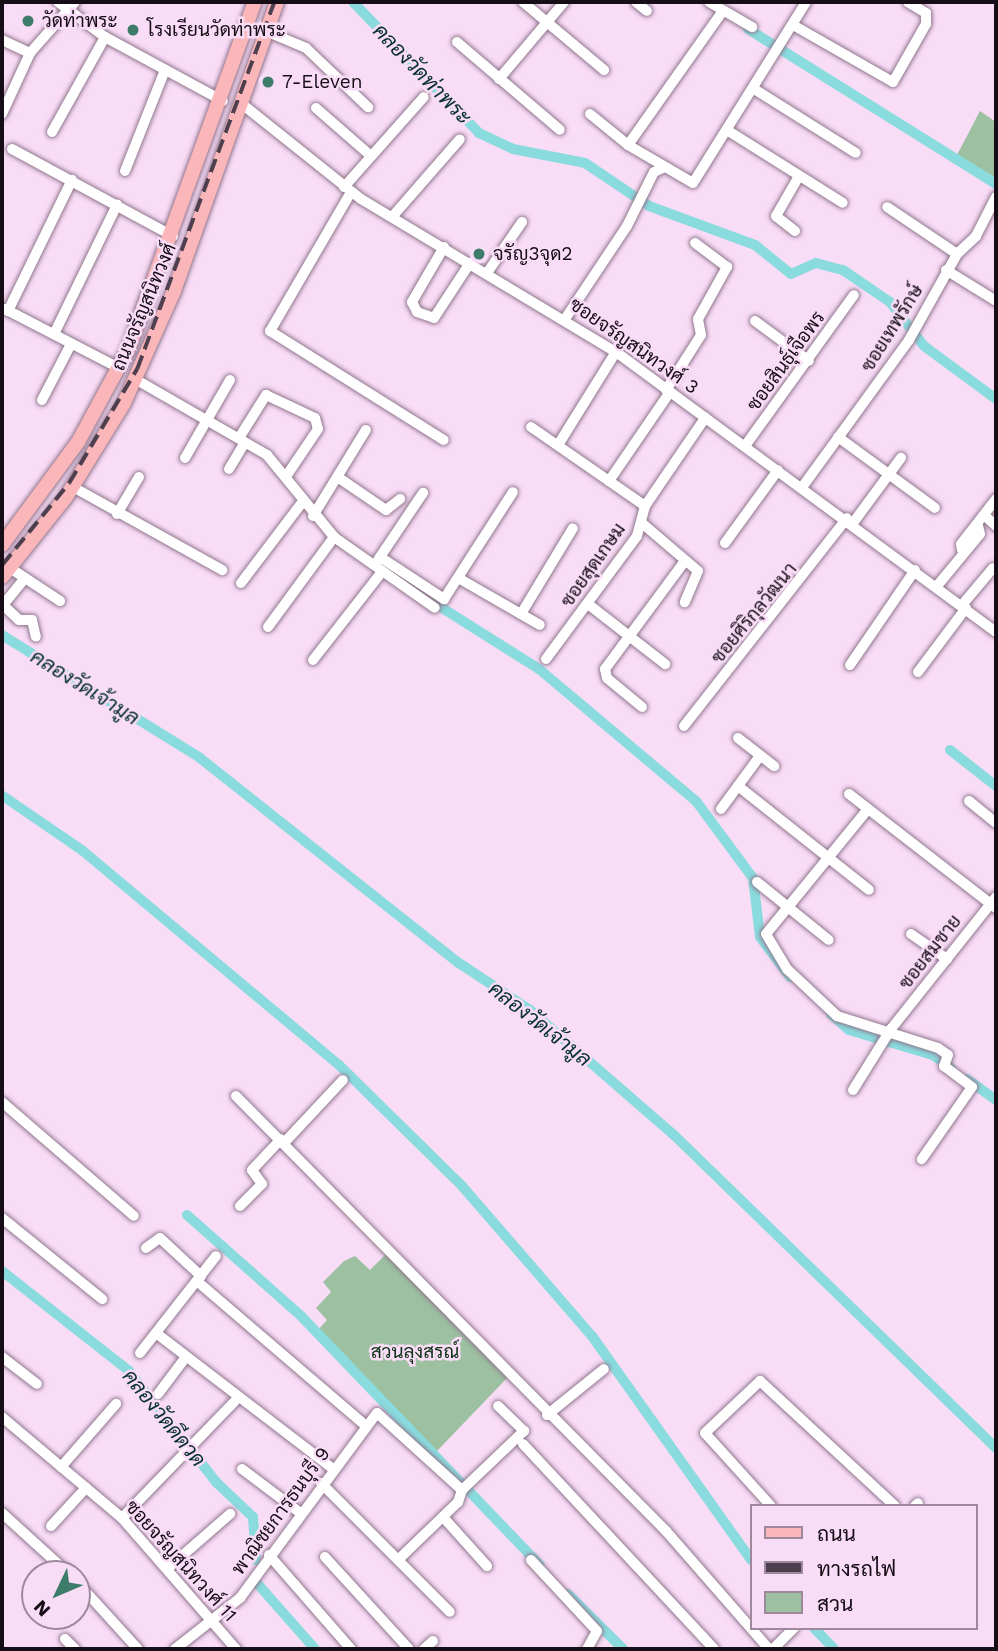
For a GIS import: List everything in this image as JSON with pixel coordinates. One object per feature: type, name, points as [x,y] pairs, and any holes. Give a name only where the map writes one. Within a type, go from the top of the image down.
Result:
[{"type":"main road","name":"ถนนจรัญสนิทวงศ์","points":[[2,545],[56,475],[119,368],[173,236],[257,2]]},
{"type":"main road","name":"ถนนจรัญสนิทวงศ์","points":[[6,572],[73,487],[135,379],[279,2]]},
{"type":"main road","points":[[56,475],[73,487]]},
{"type":"street","points":[[58,2],[65,11],[105,37],[223,102]]},
{"type":"street","points":[[2,114],[30,53],[75,2]]},
{"type":"street","points":[[523,2],[604,70]]},
{"type":"street","points":[[499,79],[564,2]]},
{"type":"street","points":[[636,2],[647,10]]},
{"type":"street","points":[[709,2],[752,26]]},
{"type":"street","points":[[590,114],[628,145],[663,168],[693,183],[730,132],[806,2]]},
{"type":"street","points":[[793,25],[893,82],[926,24],[926,13],[908,2]]},
{"type":"street","points":[[628,145],[723,11]]},
{"type":"street","points":[[269,28],[306,48],[368,107]]},
{"type":"street","points":[[52,132],[105,37]]},
{"type":"street","points":[[2,40],[30,53]]},
{"type":"street","points":[[457,42],[560,130]]},
{"type":"street","points":[[125,172],[165,70]]},
{"type":"street","points":[[754,89],[856,152]]},
{"type":"street","points":[[424,97],[371,156],[348,190],[271,323],[274,337],[444,440]]},
{"type":"street","name":"ซอยจรัญสนิทวงศ์ 3","points":[[242,104],[348,190],[616,352],[803,486],[996,632]]},
{"type":"street","points":[[316,108],[371,156]]},
{"type":"street","points":[[730,132],[843,203]]},
{"type":"street","points":[[392,217],[460,139]]},
{"type":"street","points":[[12,149],[173,236]]},
{"type":"street","points":[[565,319],[644,193],[663,168]]},
{"type":"street","points":[[795,231],[776,216],[799,176]]},
{"type":"street","points":[[72,180],[5,309],[119,368]]},
{"type":"street","name":"ซอยเทพรักษ์","points":[[803,486],[909,340],[946,270],[957,254],[976,236],[996,197]]},
{"type":"street","points":[[54,334],[117,205]]},
{"type":"street","points":[[887,207],[957,254]]},
{"type":"street","points":[[487,272],[522,222]]},
{"type":"street","points":[[609,481],[701,335],[698,319],[727,267],[695,243]]},
{"type":"street","points":[[444,247],[412,302],[417,312],[434,318],[470,263]]},
{"type":"street","points":[[946,270],[996,301]]},
{"type":"street","name":"ซอยสินธุ์เจือพร","points":[[745,446],[809,361],[854,295]]},
{"type":"street","points":[[755,321],[809,361]]},
{"type":"street","points":[[42,400],[71,344]]},
{"type":"street","points":[[558,444],[616,352]]},
{"type":"street","points":[[135,379],[209,418],[242,440],[286,475],[301,504],[334,537],[377,570],[435,608]]},
{"type":"street","points":[[185,458],[230,380]]},
{"type":"street","points":[[229,468],[265,395],[315,418],[318,429],[286,475]]},
{"type":"street","name":"ซอยสุดเกษม","points":[[547,659],[643,524],[645,506],[705,418]]},
{"type":"street","points":[[531,427],[645,506]]},
{"type":"street","points":[[313,516],[339,478],[366,430]]},
{"type":"street","points":[[838,437],[935,508]]},
{"type":"street","name":"ซอยศิริกุลวัฒนา","points":[[684,726],[901,458]]},
{"type":"street","points":[[725,543],[778,470]]},
{"type":"street","points":[[117,514],[139,477]]},
{"type":"street","points":[[339,478],[386,510],[400,499]]},
{"type":"street","points":[[73,487],[117,514],[222,570]]},
{"type":"street","points":[[380,557],[444,599],[460,579],[513,492]]},
{"type":"street","points":[[313,660],[377,570],[380,557],[423,493]]},
{"type":"street","points":[[937,586],[962,550],[979,534],[978,526],[996,499]]},
{"type":"street","points":[[241,583],[301,504]]},
{"type":"street","points":[[985,516],[996,526]]},
{"type":"street","points":[[643,524],[700,576],[685,601]]},
{"type":"street","points":[[521,614],[573,528]]},
{"type":"street","points":[[268,627],[334,537]]},
{"type":"street","points":[[642,708],[604,675],[685,561]]},
{"type":"street","points":[[918,672],[993,568]]},
{"type":"street","points":[[850,664],[915,570]]},
{"type":"street","points":[[6,572],[25,578],[60,601]]},
{"type":"street","points":[[25,578],[3,605],[19,620],[32,620],[36,637]]},
{"type":"street","points":[[460,579],[540,625]]},
{"type":"street","points":[[588,604],[665,664]]},
{"type":"street","points":[[738,738],[774,766]]},
{"type":"street","points":[[721,809],[760,756]]},
{"type":"street","points":[[738,786],[869,890]]},
{"type":"street","points":[[849,794],[994,902]]},
{"type":"street","points":[[969,801],[996,823]]},
{"type":"street","points":[[868,808],[766,934],[787,969],[848,1023],[890,1035],[946,1061],[972,1093],[922,1159]]},
{"type":"street","points":[[757,882],[829,940]]},
{"type":"street","name":"ซอยสมชาย","points":[[853,1090],[890,1035],[994,902]]},
{"type":"street","points":[[911,934],[947,960]]},
{"type":"street","points":[[240,1206],[262,1184],[252,1170],[343,1080]]},
{"type":"street","points":[[236,1096],[547,1415],[666,1531],[750,1625]]},
{"type":"street","points":[[2,1102],[134,1216]]},
{"type":"street","points":[[2,1218],[102,1299]]},
{"type":"street","points":[[146,1248],[160,1238],[200,1279],[365,1425]]},
{"type":"street","points":[[140,1353],[216,1256]]},
{"type":"street","points":[[156,1333],[332,1468]]},
{"type":"street","points":[[2,1357],[37,1384]]},
{"type":"street","points":[[158,1394],[186,1357]]},
{"type":"street","points":[[547,1415],[604,1369]]},
{"type":"street","points":[[769,1504],[705,1433],[760,1381],[893,1504]]},
{"type":"street","points":[[122,1518],[199,1446],[239,1396]]},
{"type":"street","points":[[61,1467],[116,1404]]},
{"type":"street","points":[[398,1560],[443,1517],[465,1486],[524,1432],[498,1406]]},
{"type":"street","name":"พาณิชยการธนบุรี 9","points":[[175,1649],[240,1598],[332,1468],[377,1413],[465,1486]]},
{"type":"street","name":"ซอยจรัญสนิทวงศ์ 11","points":[[2,1417],[122,1518],[236,1649]]},
{"type":"street","points":[[523,1444],[714,1649]]},
{"type":"street","points":[[242,1469],[299,1513]]},
{"type":"street","points":[[321,1483],[450,1612]]},
{"type":"street","points":[[51,1526],[86,1488]]},
{"type":"street","points":[[2,1513],[54,1560]]},
{"type":"street","points":[[167,1569],[230,1514]]},
{"type":"street","points":[[443,1517],[487,1566]]},
{"type":"street","points":[[269,1555],[351,1649]]},
{"type":"street","points":[[325,1557],[409,1649]]},
{"type":"street","points":[[531,1560],[597,1631],[587,1649]]},
{"type":"street","points":[[91,1597],[138,1649]]},
{"type":"street","points":[[754,1630],[771,1649],[792,1630]]},
{"type":"street","points":[[65,1639],[75,1649]]},
{"type":"street","points":[[424,1649],[433,1640]]},
{"type":"green space","points":[[980,111],[996,122],[996,178],[957,155]]},
{"type":"green space","name":"สวนลุงสรณ์","points":[[390,1250],[510,1375],[436,1452],[318,1330],[327,1320],[316,1308],[331,1292],[323,1282],[344,1261],[355,1256],[370,1270]]},
{"type":"waterway","name":"คลองวัดท่าพระ","points":[[353,2],[479,133],[513,149],[585,163],[649,206],[755,245],[791,274],[816,263],[843,270],[890,302],[924,346],[996,399]]},
{"type":"waterway","points":[[748,29],[996,184]]},
{"type":"waterway","points":[[431,601],[539,669],[696,801],[753,878],[760,937],[790,977]]},
{"type":"waterway","name":"คลองวัดเจ้ามูล","points":[[2,635],[200,758],[459,963],[530,1010],[674,1135],[996,1448]]},
{"type":"waterway","points":[[950,750],[996,786]]},
{"type":"waterway","points":[[3,796],[83,851],[339,1065],[462,1186],[592,1336],[750,1559]]},
{"type":"waterway","points":[[831,1014],[849,1030],[933,1055],[951,1068]]},
{"type":"waterway","points":[[967,1079],[996,1100]]},
{"type":"waterway","points":[[187,1215],[301,1316],[540,1565]]},
{"type":"waterway","name":"คลองวัดดีดวด","points":[[2,1271],[129,1371],[216,1482],[253,1517],[256,1560]]},
{"type":"waterway","name":"คลองวัดดีดวด","points":[[256,1582],[315,1649]]},
{"type":"waterway","points":[[568,1594],[623,1649]]},
{"type":"waterway","points":[[816,1630],[834,1649]]},
{"type":"railway","points":[[2,565],[69,483],[137,369],[274,2]]},
{"type":"place","name":"วัดท่าพระ","points":[[28,21]]},
{"type":"place","name":"โรงเรียนวัดท่าพระ","points":[[133,30]]},
{"type":"place","name":"7-Eleven","points":[[268,82]]},
{"type":"place","name":"จรัญ3จุด2","points":[[479,254]]}]
